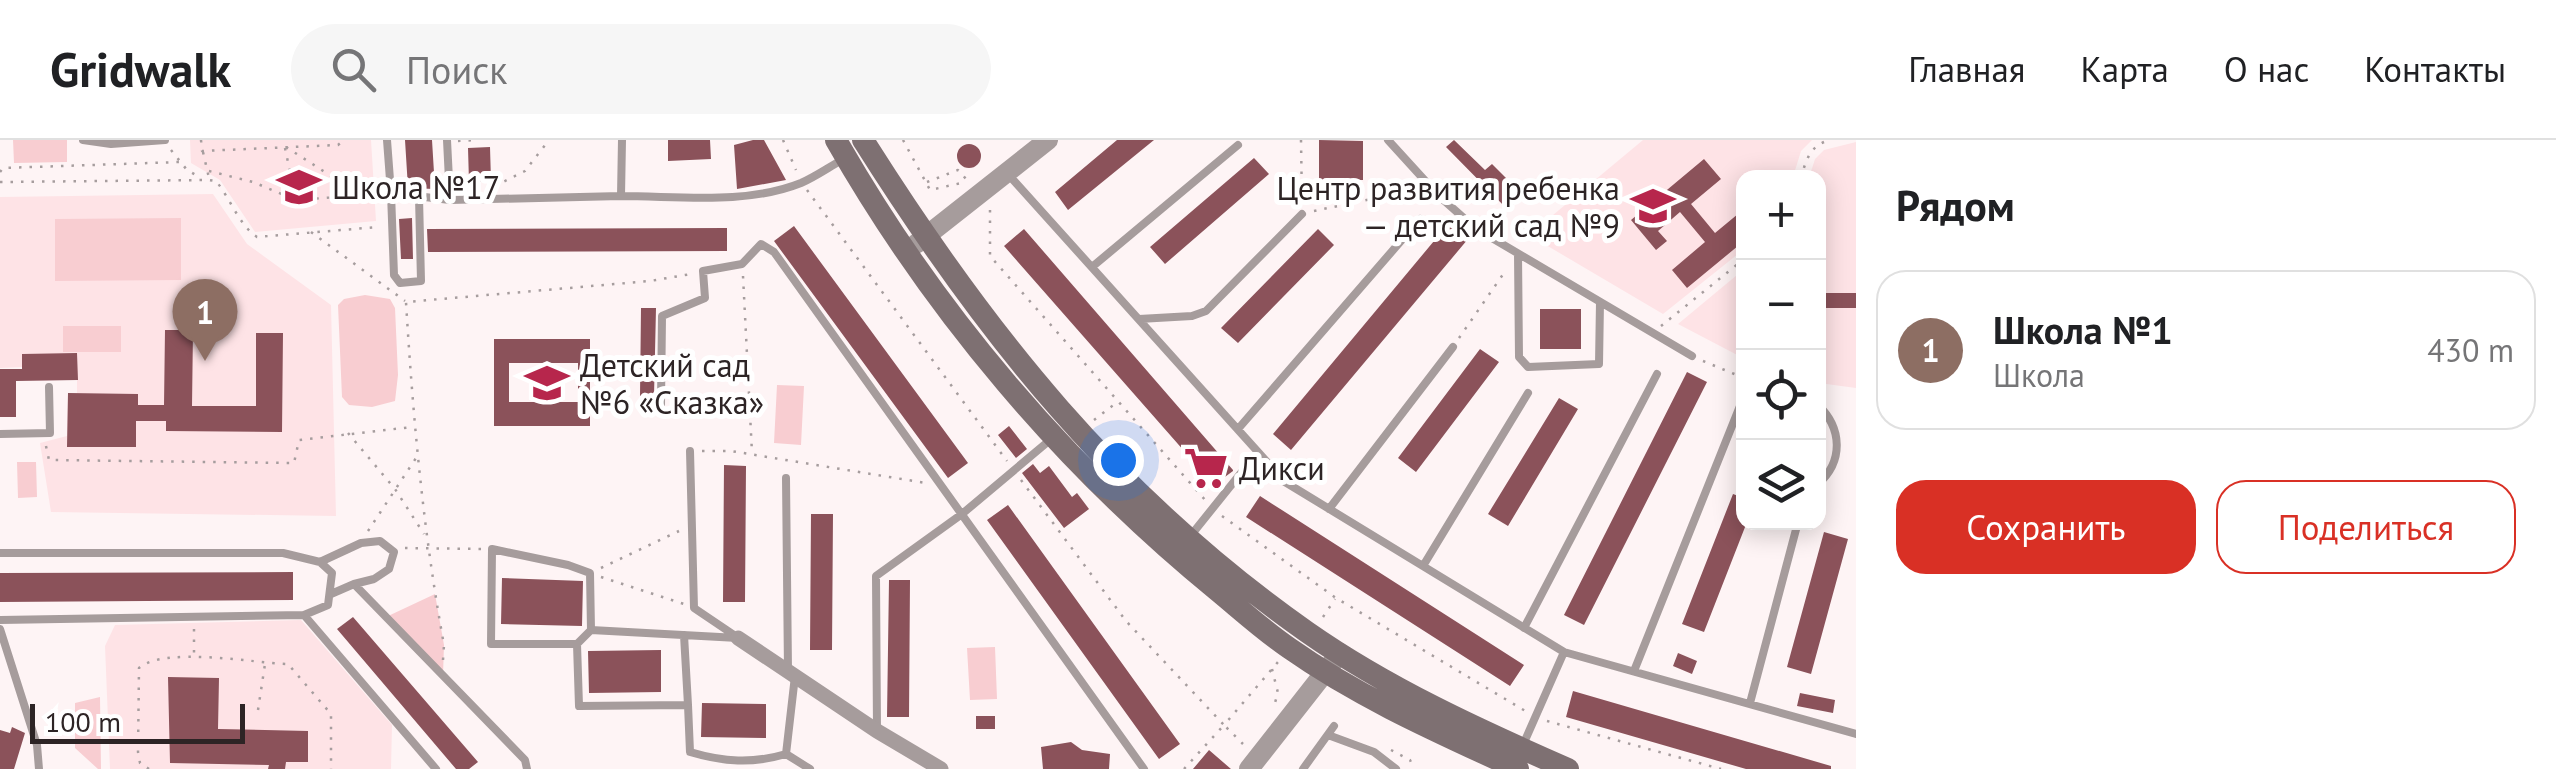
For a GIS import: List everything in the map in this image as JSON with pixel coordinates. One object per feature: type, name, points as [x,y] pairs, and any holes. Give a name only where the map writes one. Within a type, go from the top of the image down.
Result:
[{"type":"main road","points":[[863,140],[916,244],[987,361],[1053,437],[1172,554],[1291,650],[1333,662],[1414,696],[1509,762],[1568,769]]},
{"type":"main road","points":[[841,149],[916,244],[1097,452],[1189,538],[1308,632],[1333,662]]},
{"type":"street","points":[[916,244],[974,189],[1007,173],[1048,140]]},
{"type":"street","points":[[738,638],[941,769]]},
{"type":"street","points":[[1249,769],[1333,662]]},
{"type":"lane","points":[[83,140],[110,144],[165,140]]},
{"type":"lane","points":[[387,140],[394,275],[400,283],[421,281],[418,197]]},
{"type":"lane","points":[[621,196],[622,140]]},
{"type":"lane","points":[[1388,140],[1430,187],[1476,228],[1692,356]]},
{"type":"lane","points":[[447,141],[450,200]]},
{"type":"lane","points":[[1092,267],[1238,145]]},
{"type":"lane","points":[[391,193],[450,200],[737,196],[801,183],[841,149]]},
{"type":"lane","points":[[1007,173],[1285,482],[1564,652],[1856,734]]},
{"type":"lane","points":[[1138,319],[1192,316],[1206,311],[1302,214]]},
{"type":"lane","points":[[1238,430],[1420,218]]},
{"type":"lane","points":[[661,404],[662,316],[705,298],[702,272],[742,264],[761,244],[774,252],[1144,769]]},
{"type":"lane","points":[[1518,253],[1522,364],[1598,364],[1600,302]]},
{"type":"lane","points":[[1329,509],[1453,347]]},
{"type":"lane","points":[[1524,628],[1656,374]]},
{"type":"lane","points":[[0,434],[50,434],[50,387]]},
{"type":"lane","points":[[1423,566],[1528,393]]},
{"type":"lane","points":[[1826,412],[1837,434],[1837,459],[1826,473]]},
{"type":"lane","points":[[1634,672],[1736,415]]},
{"type":"lane","points":[[877,731],[876,576],[962,514],[1053,437]]},
{"type":"lane","points":[[690,451],[694,608],[738,638]]},
{"type":"lane","points":[[1189,538],[1258,454]]},
{"type":"lane","points":[[786,478],[791,673],[786,754]]},
{"type":"lane","points":[[1750,703],[1796,530]]},
{"type":"lane","points":[[320,562],[361,543],[380,541],[394,552],[389,569],[374,579],[331,594]]},
{"type":"lane","points":[[492,549],[590,573],[591,630],[577,644],[492,644],[492,549]]},
{"type":"lane","points":[[0,553],[283,552],[320,562],[332,573],[328,605],[304,616],[0,620]]},
{"type":"lane","points":[[354,584],[525,760],[527,769]]},
{"type":"lane","points":[[304,616],[436,769]]},
{"type":"lane","points":[[0,630],[37,745],[39,769]]},
{"type":"lane","points":[[591,630],[738,638]]},
{"type":"lane","points":[[684,635],[690,752],[718,760],[757,762]]},
{"type":"lane","points":[[577,644],[579,706],[688,705]]},
{"type":"lane","points":[[1509,762],[1537,718],[1564,652]]},
{"type":"lane","points":[[1303,769],[1334,726]]},
{"type":"lane","points":[[1328,735],[1374,752],[1396,769]]},
{"type":"lane","points":[[738,769],[786,754],[810,769]]},
{"type":"path","points":[[165,140],[188,170],[206,180]]},
{"type":"path","points":[[201,140],[209,171],[206,180]]},
{"type":"path","points":[[202,151],[338,145],[344,140]]},
{"type":"path","points":[[447,141],[478,140]]},
{"type":"path","points":[[481,191],[526,171],[549,140]]},
{"type":"path","points":[[783,140],[801,183],[1126,621],[1245,746]]},
{"type":"path","points":[[904,140],[930,190],[974,189]]},
{"type":"path","points":[[1301,140],[1302,214],[1430,187]]},
{"type":"path","points":[[1803,170],[1808,154],[1820,142],[1830,140]]},
{"type":"path","points":[[285,146],[361,195]]},
{"type":"path","points":[[285,146],[296,200]]},
{"type":"path","points":[[0,172],[3,168],[180,162]]},
{"type":"path","points":[[926,182],[958,170],[990,208],[990,256],[1214,510],[1336,598],[1537,718],[1721,769]]},
{"type":"path","points":[[209,171],[253,182],[296,200],[391,193]]},
{"type":"path","points":[[0,182],[216,181],[249,232],[257,237],[382,226]]},
{"type":"path","points":[[310,232],[406,302],[650,282],[702,272]]},
{"type":"path","points":[[1453,347],[1518,253]]},
{"type":"path","points":[[1652,334],[1743,260]]},
{"type":"path","points":[[742,264],[752,454]]},
{"type":"path","points":[[406,302],[416,457],[426,547],[444,645]]},
{"type":"path","points":[[1692,356],[1736,375]]},
{"type":"path","points":[[43,434],[48,460],[294,464],[299,440],[413,426]]},
{"type":"path","points":[[348,433],[395,490],[425,536]]},
{"type":"path","points":[[690,451],[731,450],[942,486]]},
{"type":"path","points":[[361,543],[416,457]]},
{"type":"path","points":[[590,573],[692,525]]},
{"type":"path","points":[[394,552],[408,546],[492,549]]},
{"type":"path","points":[[590,573],[694,608]]},
{"type":"path","points":[[1308,632],[1336,598]]},
{"type":"path","points":[[194,617],[194,658]]},
{"type":"path","points":[[1184,769],[1291,650]]},
{"type":"path","points":[[149,769],[140,763],[138,752],[139,668],[149,660],[194,658],[288,664],[331,714],[331,769]]},
{"type":"path","points":[[258,710],[264,664]]},
{"type":"path","points":[[1272,668],[1278,692],[1272,712]]},
{"type":"shaded area","points":[[13,140],[67,140],[67,162],[14,163]]},
{"type":"shaded area","name":"Школа №17","points":[[190,140],[371,140],[376,221],[255,232],[220,180],[191,163]]},
{"type":"shaded area","name":"Центр развития ребенка — детский сад №9","points":[[1643,140],[1812,140],[1801,151],[1795,170],[1736,170],[1736,256],[1663,314],[1529,235]]},
{"type":"shaded area","points":[[1856,142],[1856,388],[1826,384],[1826,170],[1812,170],[1824,150]]},
{"type":"shaded area","points":[[213,194],[247,244],[331,305],[336,516],[51,512],[40,443],[67,436],[68,393],[77,393],[77,354],[22,355],[22,367],[0,368],[0,197]]},
{"type":"shaded area","points":[[181,218],[181,280],[55,281],[55,219]]},
{"type":"shaded area","points":[[1736,276],[1736,354],[1678,324]]},
{"type":"shaded area","points":[[365,295],[390,299],[395,308],[395,401],[372,407],[349,405],[342,397],[338,305],[344,299]]},
{"type":"shaded area","points":[[63,326],[121,326],[121,352],[63,352]]},
{"type":"shaded area","points":[[777,385],[804,386],[801,445],[774,443]]},
{"type":"shaded area","points":[[17,462],[36,462],[37,497],[18,498]]},
{"type":"shaded area","points":[[435,594],[444,645],[443,675],[386,617]]},
{"type":"shaded area","points":[[301,620],[392,725],[391,769],[110,769],[105,646],[115,625]]},
{"type":"shaded area","points":[[995,647],[997,699],[970,700],[967,648]]},
{"type":"shaded area","points":[[100,697],[98,769],[75,748],[75,703]]},
{"type":"building","points":[[405,140],[432,140],[435,189],[408,188]]},
{"type":"building","points":[[668,140],[710,140],[711,159],[668,161]]},
{"type":"building","points":[[764,140],[786,180],[737,189],[734,145]]},
{"type":"building","points":[[1117,140],[1154,140],[1068,210],[1055,192]]},
{"type":"building","points":[[1319,140],[1363,141],[1363,180],[1319,180]]},
{"type":"building","points":[[1454,140],[1485,170],[1492,164],[1523,195],[1508,210],[1446,147]]},
{"type":"building","points":[[969,144],[981,156],[969,168],[957,156]]},
{"type":"building","points":[[490,147],[491,181],[469,182],[468,148]]},
{"type":"building","points":[[1254,158],[1269,174],[1165,264],[1150,247]]},
{"type":"building","points":[[1704,159],[1721,179],[1691,204],[1715,233],[1736,216],[1736,248],[1687,288],[1672,270],[1705,242],[1680,212],[1658,231],[1667,241],[1656,250],[1631,220]]},
{"type":"building","points":[[412,218],[413,259],[401,259],[399,219]]},
{"type":"building","points":[[1449,223],[1468,239],[1291,450],[1273,434]]},
{"type":"building","points":[[794,226],[968,463],[948,478],[774,241]]},
{"type":"building","points":[[727,228],[727,251],[428,252],[427,229]]},
{"type":"building","points":[[1024,229],[1233,471],[1214,485],[1004,246]]},
{"type":"building","points":[[1318,229],[1334,245],[1238,343],[1221,328]]},
{"type":"building","points":[[1826,293],[1856,293],[1856,308],[1826,308]]},
{"type":"building","points":[[641,308],[656,308],[654,396],[640,396]]},
{"type":"building","points":[[1540,309],[1581,309],[1581,349],[1540,349]]},
{"type":"building","points":[[165,330],[193,330],[192,406],[256,406],[256,333],[283,333],[282,432],[166,431],[166,421],[136,421],[136,447],[67,447],[68,393],[138,394],[138,405],[164,405]]},
{"type":"building","name":"Детский сад №6 «Сказка»","points":[[494,339],[590,339],[590,426],[494,426]],"holes":[[[509,363],[578,363],[578,402],[509,402]]]},
{"type":"building","points":[[1480,349],[1499,362],[1416,472],[1398,458]]},
{"type":"building","points":[[77,353],[78,380],[16,381],[16,417],[0,417],[0,369],[22,369],[22,354]]},
{"type":"building","points":[[1687,372],[1707,382],[1584,625],[1564,615]]},
{"type":"building","points":[[1559,398],[1578,409],[1508,526],[1488,514]]},
{"type":"building","points":[[1009,426],[1027,449],[1016,458],[998,435]]},
{"type":"building","points":[[1033,464],[1040,473],[1049,466],[1072,497],[1077,493],[1089,509],[1064,528],[1022,473]]},
{"type":"building","points":[[724,465],[746,466],[745,602],[723,602]]},
{"type":"building","points":[[1733,494],[1736,495],[1736,530],[1744,530],[1704,632],[1682,624]]},
{"type":"building","points":[[1260,496],[1524,665],[1510,686],[1246,517]]},
{"type":"building","points":[[1008,505],[1180,744],[1159,759],[987,520]]},
{"type":"building","points":[[811,514],[833,514],[832,650],[810,650]]},
{"type":"building","points":[[1824,532],[1848,539],[1811,674],[1787,667]]},
{"type":"building","points":[[293,572],[293,600],[0,602],[0,573]]},
{"type":"building","points":[[502,578],[583,581],[582,626],[501,624]]},
{"type":"building","points":[[889,580],[910,580],[909,717],[887,717]]},
{"type":"building","points":[[353,617],[478,762],[469,769],[456,769],[337,629]]},
{"type":"building","points":[[661,650],[661,692],[589,693],[588,651]]},
{"type":"building","points":[[1678,653],[1697,661],[1692,674],[1673,666]]},
{"type":"building","points":[[168,677],[219,678],[218,729],[308,731],[308,762],[286,762],[285,769],[268,769],[269,765],[170,763]]},
{"type":"building","points":[[1573,691],[1831,769],[1746,769],[1566,717]]},
{"type":"building","points":[[1800,693],[1835,700],[1833,713],[1797,706]]},
{"type":"building","points":[[702,703],[766,704],[766,738],[701,737]]},
{"type":"building","points":[[976,716],[995,716],[995,729],[976,729]]},
{"type":"building","points":[[12,727],[25,733],[14,769],[0,769],[0,730],[10,733]]},
{"type":"building","points":[[1071,742],[1082,750],[1110,754],[1109,769],[1043,769],[1041,747]]},
{"type":"building","points":[[1209,750],[1231,769],[1193,769]]},
{"type":"place","name":"Школа №17","points":[[299,187]]},
{"type":"place","name":"Центр развития ребенка — детский сад №9","points":[[1653,206]]},
{"type":"place","name":"Школа №1","points":[[205,361]]},
{"type":"place","name":"Детский сад №6 «Сказка»","points":[[547,383]]},
{"type":"place","name":"Дикси","points":[[1206,468]]}]
